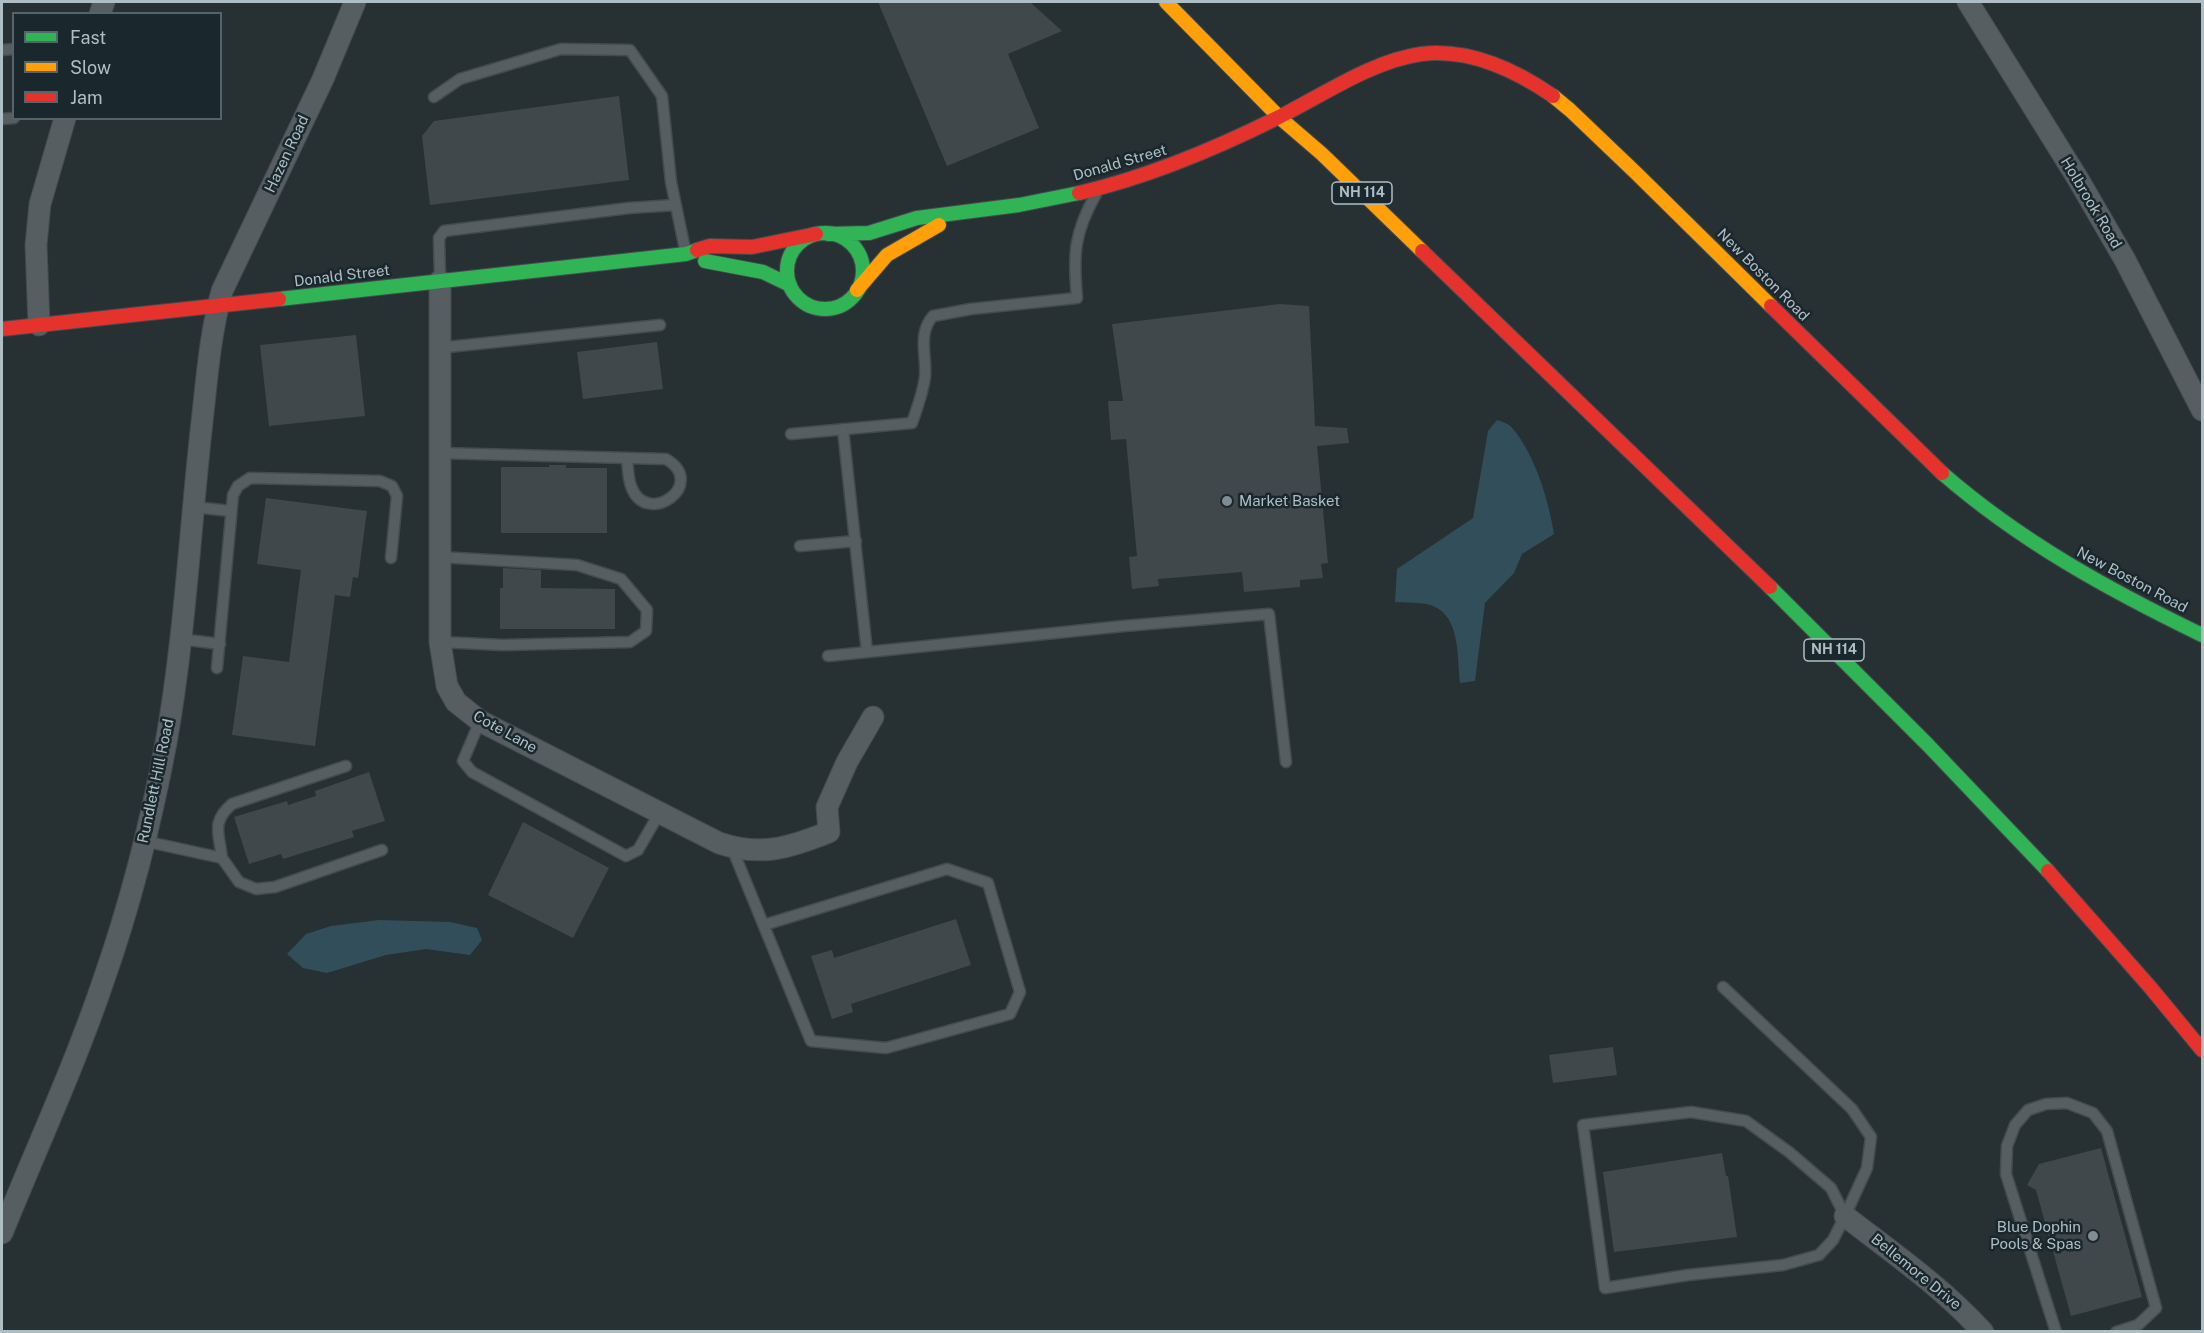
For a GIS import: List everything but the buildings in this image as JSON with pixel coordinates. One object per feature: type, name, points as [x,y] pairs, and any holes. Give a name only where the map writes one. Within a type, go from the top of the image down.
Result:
[{"type":"street","name":"Hazen Road","points":[[218,307],[226,282],[327,69],[355,2]]},
{"type":"street","name":"NH 114","points":[[1166,2],[1279,117],[1322,154],[1722,539],[1961,778],[2055,876],[2150,985],[2202,1050]]},
{"type":"street","name":"Holbrook Road","points":[[1968,2],[2078,179],[2125,260],[2202,410]]},
{"type":"street","name":"New Boston Road","points":[[1279,117],[1369,70],[1402,58],[1422,54],[1448,54],[1472,57],[1511,69],[1543,88],[1570,110],[1910,444],[1958,486],[2004,523],[2054,557],[2106,587],[2202,635]]},
{"type":"street","name":"Donald Street","points":[[2,329],[686,254],[710,246],[752,247],[822,234],[874,232],[914,218],[1035,203],[1099,189],[1166,169],[1279,117]]},
{"type":"street","points":[[39,325],[36,245],[40,204],[64,120]]},
{"type":"street","name":"Donald Street","points":[[686,254],[710,263],[740,266],[763,272],[790,285],[794,294],[803,302],[814,308],[827,309],[849,300],[887,255],[919,235],[962,213]]},
{"type":"street","points":[[790,285],[786,270],[789,258],[800,243],[822,234],[846,240],[858,254],[862,266],[862,279],[857,290]]},
{"type":"street","name":"Cote Lane","points":[[440,281],[438,348],[440,642],[447,686],[456,702],[480,721],[719,843],[748,851],[781,849],[829,832],[827,807],[847,762],[873,717]]},
{"type":"street","name":"Rundlett Hill Road","points":[[2,1233],[104,980],[123,921],[144,842],[166,741],[180,639],[213,326],[218,307]]},
{"type":"street","name":"Bellemore Drive","points":[[1845,1216],[1959,1306],[1983,1332]]},
{"type":"lane","points":[[434,97],[460,79],[561,49],[630,50],[662,96],[675,205],[686,254]]},
{"type":"lane","points":[[791,434],[912,423],[925,375],[923,357],[925,328],[933,316],[970,309],[1077,297],[1074,272],[1076,246],[1083,217],[1099,189]]},
{"type":"lane","points":[[440,281],[439,238],[444,231],[629,208],[675,205]]},
{"type":"lane","points":[[438,348],[660,325]]},
{"type":"lane","points":[[843,429],[867,652]]},
{"type":"lane","points":[[439,453],[666,459],[675,465],[680,475],[680,488],[674,498],[648,504],[639,499],[631,489],[627,459]]},
{"type":"lane","points":[[218,668],[233,495],[238,486],[250,478],[380,481],[392,486],[396,496],[391,558]]},
{"type":"lane","points":[[193,507],[231,511]]},
{"type":"lane","points":[[800,546],[856,541]]},
{"type":"lane","points":[[439,557],[577,565],[621,579],[647,610],[646,631],[630,642],[503,645],[440,642]]},
{"type":"lane","points":[[828,656],[1269,614],[1286,762]]},
{"type":"lane","points":[[180,639],[220,644]]},
{"type":"lane","points":[[480,721],[463,760],[472,772],[626,856],[638,850],[660,812]]},
{"type":"lane","points":[[346,766],[232,804],[222,814],[218,826],[222,858],[239,882],[256,889],[275,887],[382,850]]},
{"type":"lane","points":[[144,842],[222,858]]},
{"type":"lane","points":[[732,848],[811,1041],[886,1048],[1010,1014],[1020,992],[988,883],[947,869],[764,925]]},
{"type":"lane","points":[[1723,987],[1852,1109],[1871,1137],[1867,1168],[1845,1216],[1833,1240],[1819,1255],[1783,1265],[1688,1275],[1605,1288],[1583,1125],[1691,1112],[1746,1121],[1789,1152],[1831,1188],[1845,1216]]},
{"type":"lane","points":[[2056,1332],[2006,1174],[2007,1146],[2015,1125],[2028,1110],[2046,1104],[2067,1103],[2093,1113],[2107,1131],[2156,1308],[2138,1325],[2116,1332]]},
{"type":"water","points":[[1497,420],[1512,427],[1528,452],[1545,493],[1554,534],[1522,554],[1514,573],[1485,603],[1475,681],[1460,683],[1458,651],[1449,619],[1433,606],[1395,602],[1397,569],[1473,518],[1488,431]]},
{"type":"water","points":[[379,920],[450,922],[477,928],[482,940],[470,955],[426,949],[386,955],[327,973],[303,968],[287,954],[306,934],[331,926]]},
{"type":"traffic: fast","points":[[828,234],[869,233],[917,218],[1019,205],[1079,193]]},
{"type":"traffic: fast","points":[[825,233],[839,236],[852,244],[860,257],[863,271],[860,285],[852,298],[839,306],[825,309],[811,306],[798,298],[790,285],[787,271],[790,257],[798,244],[811,236],[825,233]]},
{"type":"traffic: fast","points":[[279,299],[686,254],[697,250]]},
{"type":"traffic: fast","points":[[705,261],[763,272],[790,285]]},
{"type":"traffic: fast","points":[[1942,473],[2002,521],[2066,563],[2202,635]]},
{"type":"traffic: fast","points":[[1770,587],[1928,745],[2048,871]]},
{"type":"traffic: slow","points":[[1166,2],[1279,117],[1322,154],[1422,251]]},
{"type":"traffic: slow","points":[[1553,96],[1636,173],[1771,306]]},
{"type":"traffic: slow","points":[[857,290],[887,255],[939,225]]},
{"type":"traffic: jam","points":[[1079,193],[1131,179],[1206,151],[1255,129],[1366,71],[1421,54],[1456,54],[1490,63],[1523,77],[1553,96]]},
{"type":"traffic: jam","points":[[697,250],[710,246],[752,247],[816,234]]},
{"type":"traffic: jam","points":[[1422,251],[1770,587]]},
{"type":"traffic: jam","points":[[2,329],[279,299]]},
{"type":"traffic: jam","points":[[1771,306],[1942,473]]},
{"type":"traffic: jam","points":[[2048,871],[2202,1050]]},
{"type":"place","name":"Market Basket","points":[[1227,501]]},
{"type":"place","name":"Blue Dophin Pools & Spas","points":[[2093,1236]]}]
